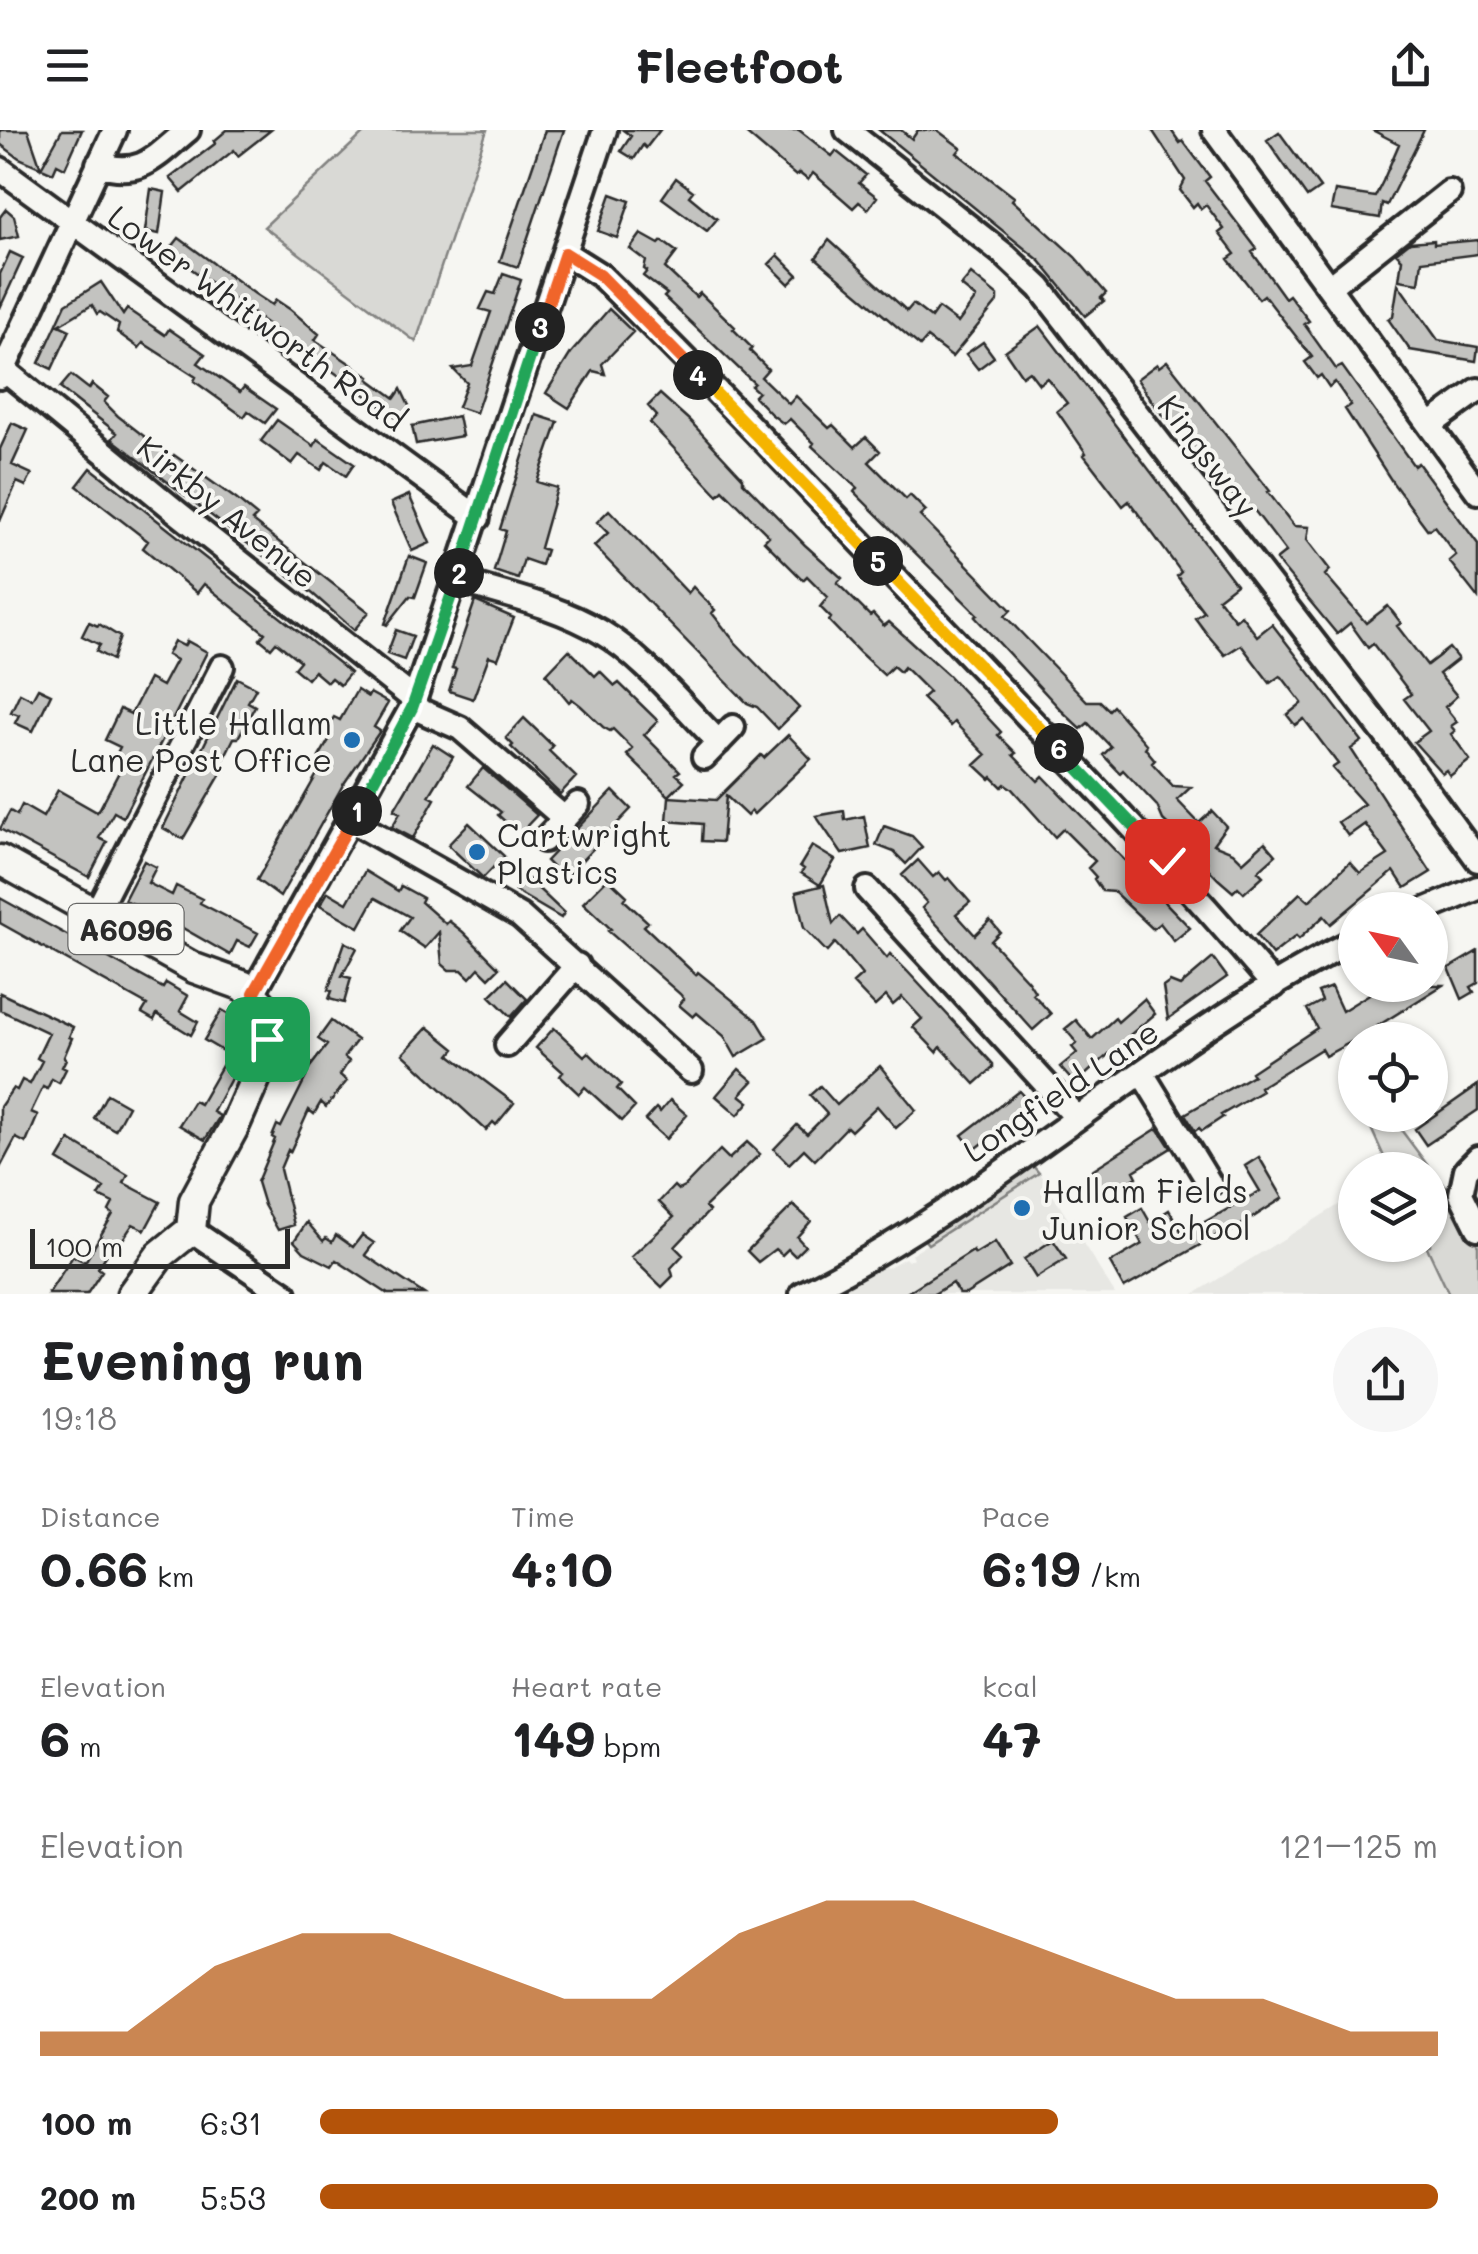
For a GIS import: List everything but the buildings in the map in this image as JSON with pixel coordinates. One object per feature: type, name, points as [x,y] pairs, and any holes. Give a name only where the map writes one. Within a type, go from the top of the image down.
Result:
[{"type":"main road","name":"A6096","points":[[0,860],[194,968],[254,993]]},
{"type":"main road","points":[[132,1294],[160,1255],[192,1230],[191,1208],[244,1106],[264,1052],[268,1019],[254,993]]},
{"type":"street","points":[[2,373],[115,130]]},
{"type":"street","points":[[98,164],[120,170],[138,168],[188,130]]},
{"type":"street","points":[[254,993],[414,704],[605,130]]},
{"type":"street","name":"Kingsway","points":[[846,130],[1006,256],[1040,288],[1478,860]]},
{"type":"street","points":[[1214,130],[1478,492]]},
{"type":"street","name":"Lower Whitworth Road","points":[[0,169],[478,518]]},
{"type":"street","points":[[1329,287],[1450,192]]},
{"type":"street","points":[[565,253],[587,265],[619,294],[1107,796],[1274,986]]},
{"type":"street","name":"Kirkby Avenue","points":[[2,373],[414,704],[465,732],[571,811],[544,840]]},
{"type":"street","points":[[1430,425],[1478,390]]},
{"type":"street","points":[[457,580],[548,609],[599,631],[628,652],[719,742]]},
{"type":"street","points":[[96,913],[222,667]]},
{"type":"street","points":[[352,821],[509,909],[687,1059]]},
{"type":"street","points":[[1448,900],[1478,888]]},
{"type":"street","points":[[867,889],[1077,1118]]},
{"type":"street","name":"Longfield Lane","points":[[802,1294],[914,1230],[1142,1073],[1274,986],[1338,950]]},
{"type":"street","points":[[507,1045],[577,965]]},
{"type":"street","points":[[1142,1073],[1210,1184]]},
{"type":"street","points":[[1478,1158],[1466,1170],[1460,1194],[1478,1228]]},
{"type":"street","points":[[192,1230],[284,1294]]},
{"type":"shaded area","points":[[367,130],[487,130],[416,342],[264,227]]},
{"type":"shaded area","points":[[1373,1132],[1403,1132],[1418,1152],[1382,1152]]},
{"type":"shaded area","points":[[1033,1166],[1039,1173],[928,1244],[923,1238]]},
{"type":"shaded area","name":"Hallam Fields Junior School","points":[[1039,1173],[1115,1294],[848,1294],[845,1288],[884,1265],[887,1268],[905,1258],[908,1261],[913,1258],[911,1254]]},
{"type":"shaded area","points":[[1448,1192],[1450,1202],[1478,1245],[1478,1294],[1449,1294],[1434,1262],[1448,1262]]},
{"type":"shaded area","name":"Hallam Fields Junior School","points":[[1338,1205],[1338,1262],[1434,1262],[1449,1294],[1194,1294]]},
{"type":"place","name":"Little Hallam Lane Post Office","points":[[352,740]]},
{"type":"place","name":"Cartwright Plastics","points":[[477,852]]},
{"type":"place","name":"Hallam Fields Junior School","points":[[1022,1208]]},
{"type":"route","points":[[267,1039],[268,1019],[254,993],[412,708],[565,253],[587,265],[619,294],[1167,861]]}]
